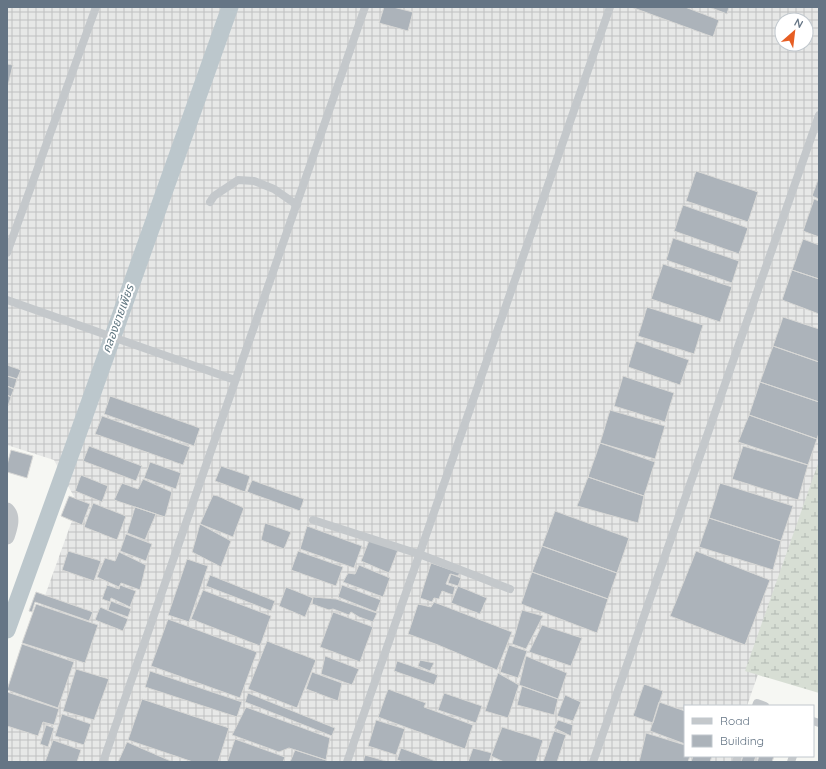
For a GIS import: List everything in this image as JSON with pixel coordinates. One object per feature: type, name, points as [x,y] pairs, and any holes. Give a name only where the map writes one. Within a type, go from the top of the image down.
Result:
[{"type":"street","points":[[7,510],[11,514],[12,520],[7,537]]},
{"type":"lane","points":[[7,253],[96,7]]},
{"type":"lane","points":[[103,762],[365,7]]},
{"type":"lane","points":[[347,762],[610,7]]},
{"type":"lane","points":[[593,762],[819,115]]},
{"type":"lane","points":[[210,202],[214,196],[238,180],[254,181],[274,189],[297,205]]},
{"type":"lane","points":[[7,300],[100,331],[235,380]]},
{"type":"lane","points":[[312,520],[419,554],[510,589]]},
{"type":"shaded area","points":[[7,7],[819,7],[819,497],[747,705],[684,705],[684,757],[759,757],[776,762],[7,762],[7,701],[78,504],[54,460],[7,445]]},
{"type":"green space","points":[[819,461],[819,693],[745,671]]},
{"type":"building","points":[[384,7],[393,7],[413,12],[408,31],[379,23]]},
{"type":"building","points":[[631,7],[685,7],[719,20],[713,37]]},
{"type":"building","points":[[709,7],[729,7],[727,14]]},
{"type":"building","points":[[7,64],[13,65],[8,85],[7,84]]},
{"type":"building","points":[[696,171],[758,192],[748,222],[686,201]]},
{"type":"building","points":[[819,177],[819,199],[812,196]]},
{"type":"building","points":[[814,199],[819,201],[819,237],[803,231]]},
{"type":"building","points":[[683,205],[748,228],[739,254],[674,231]]},
{"type":"building","points":[[673,238],[739,261],[732,283],[666,260]]},
{"type":"building","points":[[803,239],[819,245],[819,279],[792,270]]},
{"type":"building","points":[[663,264],[732,287],[720,322],[651,299]]},
{"type":"building","points":[[792,270],[819,279],[819,314],[782,300]]},
{"type":"building","points":[[647,307],[703,325],[694,354],[638,336]]},
{"type":"building","points":[[783,317],[819,329],[819,362],[773,346]]},
{"type":"building","points":[[636,341],[689,360],[680,385],[628,367]]},
{"type":"building","points":[[773,346],[819,362],[819,402],[760,382]]},
{"type":"building","points":[[7,365],[21,370],[17,379],[7,376]]},
{"type":"building","points":[[7,376],[17,379],[14,389],[7,386]]},
{"type":"building","points":[[623,376],[674,393],[665,422],[614,406]]},
{"type":"building","points":[[760,382],[819,402],[819,433],[817,439],[749,415]]},
{"type":"building","points":[[7,386],[14,389],[11,397],[7,395]]},
{"type":"building","points":[[7,395],[11,397],[8,406],[7,406]]},
{"type":"building","points":[[110,396],[200,428],[194,446],[104,414]]},
{"type":"building","points":[[610,410],[665,426],[655,459],[600,443]]},
{"type":"building","points":[[749,415],[817,439],[808,465],[738,442]]},
{"type":"building","points":[[102,416],[190,447],[183,465],[95,434]]},
{"type":"building","points":[[600,443],[655,462],[644,496],[588,477]]},
{"type":"building","points":[[89,446],[142,466],[136,481],[83,461]]},
{"type":"building","points":[[743,446],[808,465],[798,500],[732,479]]},
{"type":"building","points":[[11,450],[33,456],[27,478],[7,472],[7,465]]},
{"type":"building","points":[[150,462],[181,473],[176,489],[144,478]]},
{"type":"building","points":[[221,466],[250,476],[245,492],[215,481]]},
{"type":"building","points":[[81,475],[108,486],[102,502],[75,491]]},
{"type":"building","points":[[588,477],[644,496],[638,523],[577,506]]},
{"type":"building","points":[[143,479],[172,492],[165,517],[114,500],[122,483],[138,489]]},
{"type":"building","points":[[252,480],[304,499],[300,511],[247,492]]},
{"type":"building","points":[[720,483],[793,506],[781,541],[709,518]]},
{"type":"building","points":[[213,495],[244,508],[233,537],[200,524]]},
{"type":"building","points":[[69,496],[90,504],[82,525],[61,516]]},
{"type":"building","points":[[93,503],[126,516],[117,540],[84,527]]},
{"type":"building","points":[[135,507],[156,514],[145,540],[127,533]]},
{"type":"building","points":[[555,511],[629,538],[617,573],[542,546]]},
{"type":"building","points":[[709,518],[781,541],[773,570],[699,547]]},
{"type":"building","points":[[265,523],[291,532],[284,549],[261,540]]},
{"type":"building","points":[[200,524],[231,541],[221,567],[192,552]]},
{"type":"building","points":[[307,526],[362,546],[354,568],[300,549]]},
{"type":"building","points":[[126,534],[152,544],[146,561],[120,551]]},
{"type":"building","points":[[370,538],[398,550],[389,573],[361,561]]},
{"type":"building","points":[[542,546],[617,573],[608,599],[532,572]]},
{"type":"building","points":[[68,551],[101,561],[94,581],[62,570]]},
{"type":"building","points":[[298,551],[343,567],[336,586],[291,570]]},
{"type":"building","points":[[696,551],[770,580],[745,645],[670,616]]},
{"type":"building","points":[[119,552],[146,565],[140,590],[121,583],[119,587],[97,577],[105,558],[115,561]]},
{"type":"building","points":[[187,559],[208,566],[189,622],[168,615]]},
{"type":"building","points":[[431,563],[460,573],[458,576],[450,574],[446,584],[455,587],[453,595],[442,591],[439,599],[434,598],[432,602],[420,598]]},
{"type":"building","points":[[359,565],[390,578],[383,597],[343,582],[348,573],[355,574]]},
{"type":"building","points":[[532,572],[608,599],[597,633],[521,604]]},
{"type":"building","points":[[451,574],[461,578],[458,586],[448,583]]},
{"type":"building","points":[[210,575],[275,601],[271,611],[206,586]]},
{"type":"building","points":[[107,585],[119,589],[120,585],[136,591],[130,607],[111,598],[110,602],[102,599]]},
{"type":"building","points":[[342,585],[381,600],[376,612],[338,597]]},
{"type":"building","points":[[458,586],[487,598],[480,614],[451,603]]},
{"type":"building","points":[[286,587],[313,598],[305,617],[279,606]]},
{"type":"building","points":[[203,590],[271,616],[260,646],[191,619]]},
{"type":"building","points":[[36,592],[93,612],[89,621],[35,602],[32,612],[29,611]]},
{"type":"building","points":[[313,597],[336,599],[377,613],[373,622],[359,617],[351,612],[349,615],[312,604]]},
{"type":"building","points":[[111,601],[131,609],[128,617],[108,610]]},
{"type":"building","points":[[434,602],[512,632],[497,670],[408,634],[418,604],[431,607]]},
{"type":"building","points":[[36,604],[98,625],[85,663],[22,643]]},
{"type":"building","points":[[100,607],[128,619],[123,631],[95,620]]},
{"type":"building","points":[[522,610],[543,616],[526,649],[512,644]]},
{"type":"building","points":[[333,612],[373,627],[360,662],[320,647]]},
{"type":"building","points":[[168,619],[257,652],[240,698],[151,666]]},
{"type":"building","points":[[542,625],[582,638],[571,666],[529,652]]},
{"type":"building","points":[[267,641],[316,660],[297,708],[248,689]]},
{"type":"building","points":[[22,644],[74,662],[58,708],[7,690]]},
{"type":"building","points":[[509,645],[527,651],[518,678],[500,672]]},
{"type":"building","points":[[325,656],[359,669],[352,685],[321,674]]},
{"type":"building","points":[[526,656],[567,673],[558,699],[519,685]]},
{"type":"building","points":[[420,660],[434,663],[430,671],[418,666]]},
{"type":"building","points":[[397,661],[438,675],[434,685],[394,671]]},
{"type":"building","points":[[76,669],[109,679],[94,720],[63,711]]},
{"type":"building","points":[[150,671],[242,702],[237,717],[145,687]]},
{"type":"building","points":[[312,672],[342,683],[338,701],[306,689]]},
{"type":"building","points":[[498,673],[519,685],[508,718],[485,711]]},
{"type":"building","points":[[644,684],[663,691],[653,723],[633,716]]},
{"type":"building","points":[[522,686],[558,699],[554,715],[517,705]]},
{"type":"building","points":[[388,689],[426,703],[424,707],[473,725],[465,749],[378,717]]},
{"type":"building","points":[[7,692],[59,709],[54,725],[43,722],[38,736],[7,726]]},
{"type":"building","points":[[248,693],[335,728],[332,736],[245,702]]},
{"type":"building","points":[[444,693],[482,706],[476,723],[438,710]]},
{"type":"building","points":[[565,695],[581,702],[573,721],[557,716]]},
{"type":"building","points":[[142,699],[229,728],[218,762],[193,762],[128,740]]},
{"type":"building","points":[[659,702],[684,711],[684,744],[650,731]]},
{"type":"building","points":[[246,707],[330,738],[326,760],[289,748],[279,752],[232,735]]},
{"type":"building","points":[[62,714],[91,724],[84,745],[55,736]]},
{"type":"building","points":[[376,720],[405,729],[396,755],[368,746]]},
{"type":"building","points":[[558,720],[573,725],[571,736],[554,728]]},
{"type":"building","points":[[46,725],[54,728],[48,747],[40,744]]},
{"type":"building","points":[[502,727],[543,740],[536,762],[504,762],[491,756]]},
{"type":"building","points":[[554,731],[566,735],[557,762],[543,762]]},
{"type":"building","points":[[646,733],[684,745],[684,757],[690,757],[688,762],[639,762]]},
{"type":"building","points":[[235,739],[285,757],[283,762],[227,762]]},
{"type":"building","points":[[53,740],[81,750],[77,762],[45,762]]},
{"type":"building","points":[[127,742],[173,762],[118,762]]},
{"type":"building","points":[[401,748],[438,762],[403,762],[397,760]]},
{"type":"building","points":[[473,748],[492,753],[489,762],[468,762]]},
{"type":"building","points":[[295,750],[326,760],[327,761],[290,762]]},
{"type":"building","points":[[365,755],[389,762],[363,762]]},
{"type":"building","points":[[693,757],[712,757],[710,762],[691,762]]},
{"type":"building","points":[[743,757],[756,757],[754,762],[741,762]]},
{"type":"building","points":[[759,757],[774,757],[772,762],[757,762]]},
{"type":"waterway","name":"คลองยายเพียร","points":[[7,630],[230,7]]}]
